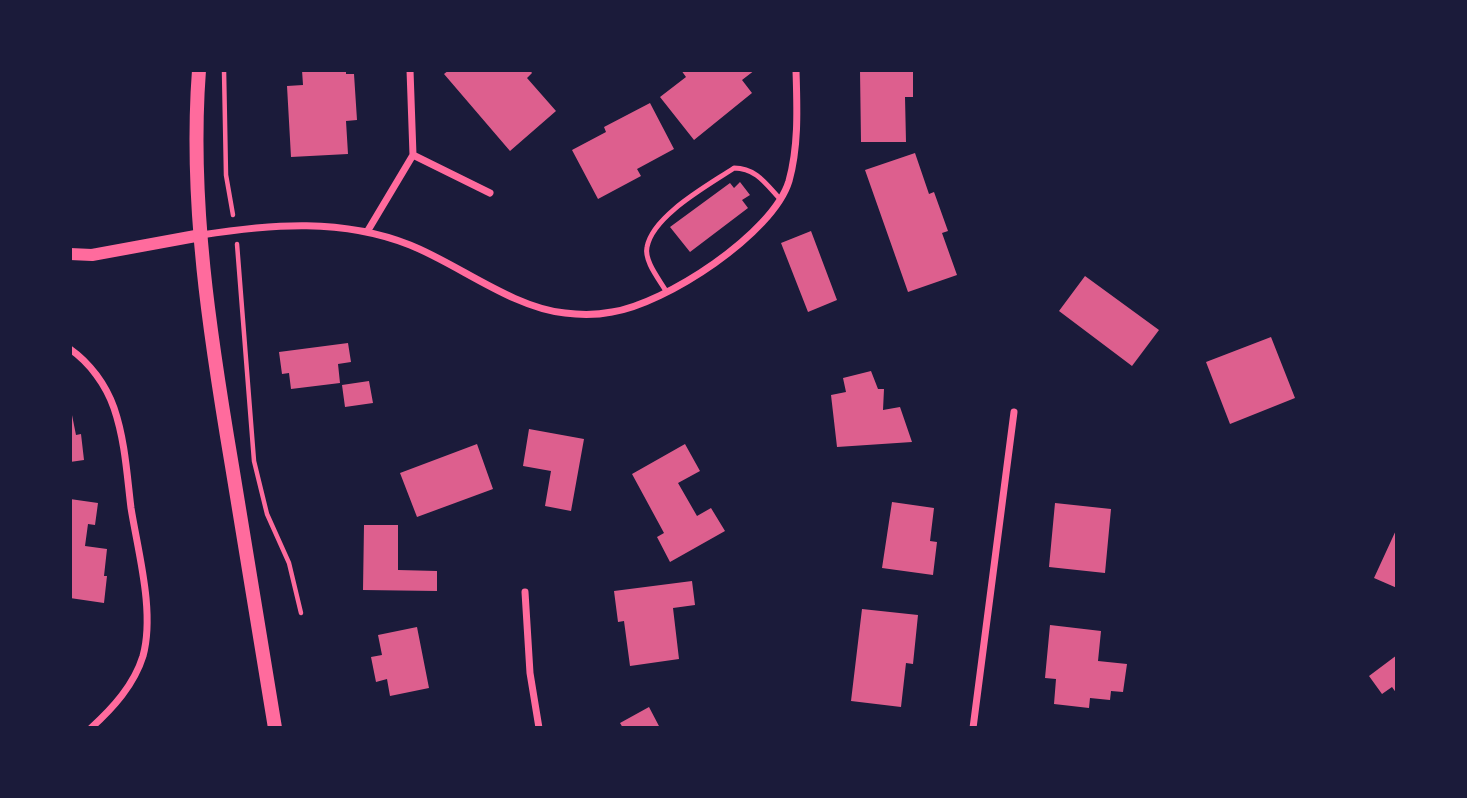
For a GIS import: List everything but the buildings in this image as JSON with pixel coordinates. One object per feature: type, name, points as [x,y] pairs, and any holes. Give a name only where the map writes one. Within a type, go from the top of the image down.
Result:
[{"type":"main road","points":[[199,70],[197,114],[201,235],[215,365],[275,728]]},
{"type":"street","points":[[367,232],[413,155],[410,70]]},
{"type":"street","points":[[70,254],[92,255],[235,230],[325,225],[367,232],[410,245],[524,302],[561,313],[614,312],[640,304],[690,279],[728,255],[772,214],[789,182],[798,113],[796,70]]},
{"type":"street","points":[[413,155],[490,193]]},
{"type":"street","points":[[70,349],[94,371],[114,409],[122,441],[146,610],[143,656],[135,674],[124,694],[91,728]]},
{"type":"street","points":[[973,728],[1014,412]]},
{"type":"street","points":[[524,592],[530,673],[539,728]]},
{"type":"lane","points":[[666,291],[651,264],[646,248],[655,228],[672,211],[734,167],[746,168],[759,176],[780,199]]},
{"type":"path","points":[[224,70],[226,175],[235,230],[254,461],[267,514],[289,563],[301,613]]}]
